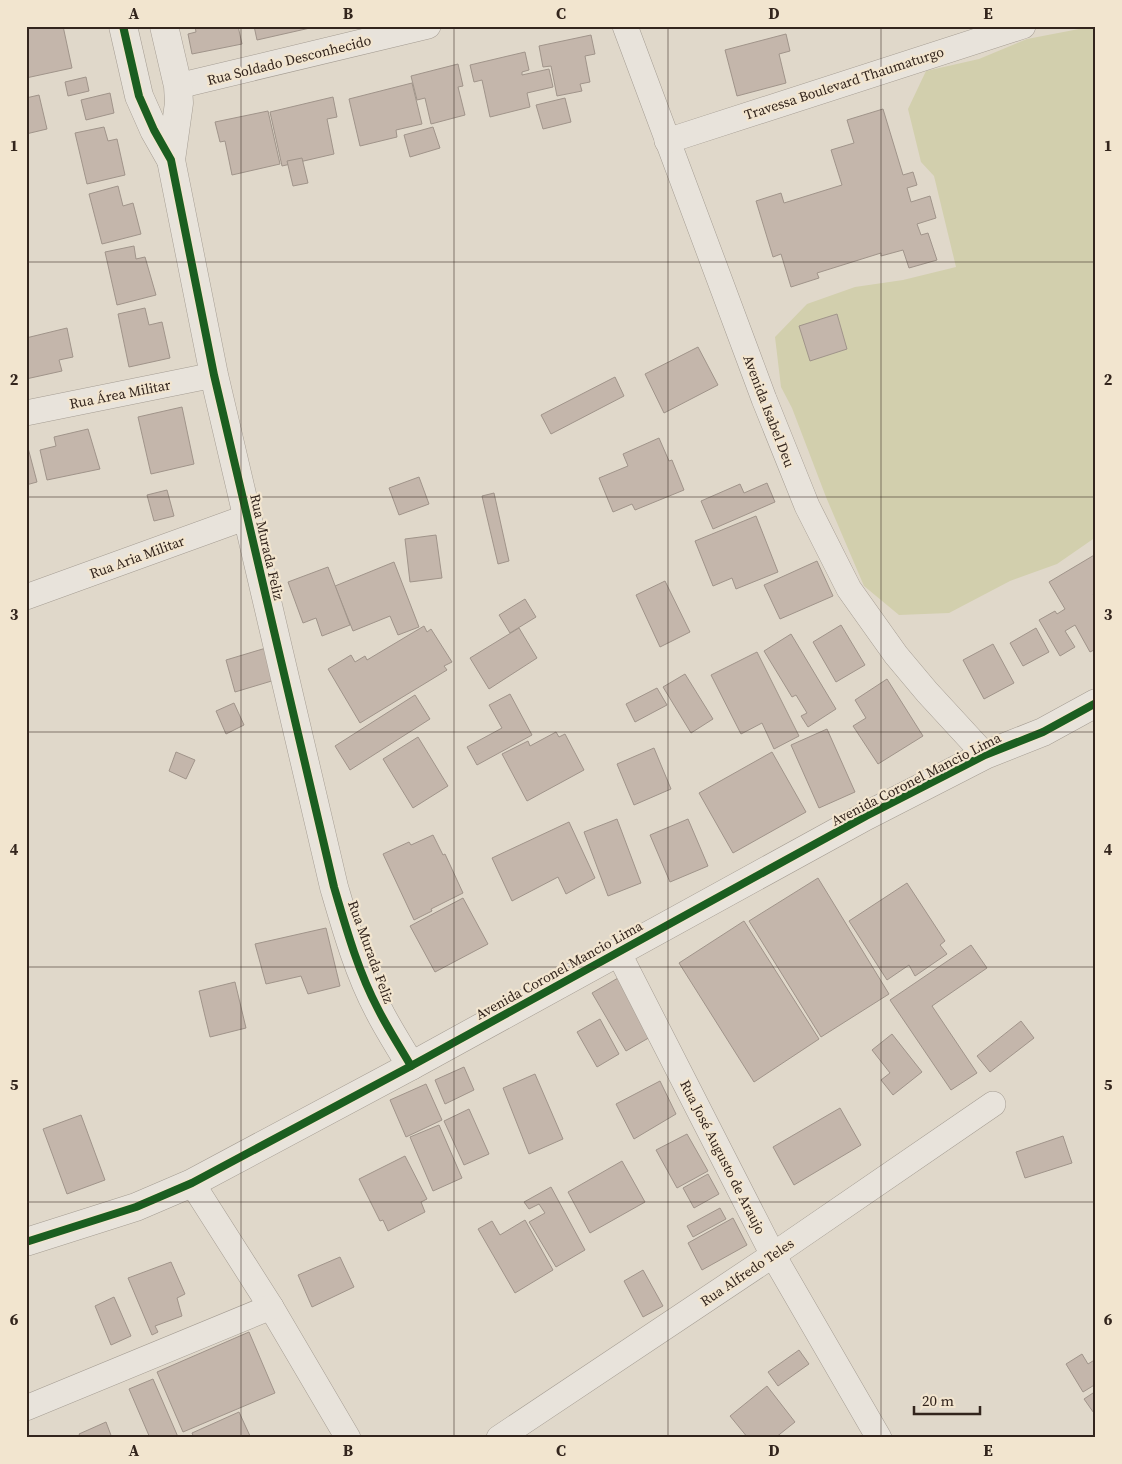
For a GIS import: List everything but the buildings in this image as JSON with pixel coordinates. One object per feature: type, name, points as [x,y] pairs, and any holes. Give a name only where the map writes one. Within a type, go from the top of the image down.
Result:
[{"type":"street","name":"Rua Murada Feliz","points":[[123,26],[139,96],[154,130],[171,160],[214,375],[334,887],[348,937],[377,1008],[411,1066]]},
{"type":"street","name":"Rua Murada Feliz","points":[[164,26],[178,86],[179,103],[171,160]]},
{"type":"street","name":"Rua Soldado Desconhecido","points":[[178,86],[428,26]]},
{"type":"street","name":"Avenida Isabel Deu","points":[[625,26],[666,141],[764,399],[807,506],[828,550],[849,589],[896,655],[985,755]]},
{"type":"street","name":"Travessa Boulevard Thaumaturgo","points":[[666,141],[1023,26]]},
{"type":"street","name":"Rua Área Militar","points":[[26,413],[214,375]]},
{"type":"street","name":"Rua Aria Militar","points":[[26,597],[247,517]]},
{"type":"street","name":"Avenida Coronel Mancio Lima","points":[[26,1242],[136,1207],[192,1183],[411,1066],[866,816],[985,755],[1043,732],[1096,703]]},
{"type":"street","name":"Rua José Augusto de Araujo","points":[[618,952],[773,1255],[879,1438]]},
{"type":"street","name":"Rua Alfredo Teles","points":[[499,1438],[773,1255],[993,1104]]},
{"type":"street","points":[[192,1183],[271,1307],[348,1438]]},
{"type":"street","points":[[26,1408],[271,1307]]},
{"type":"shaded area","points":[[1084,26],[1096,26],[1096,537],[1057,564],[1010,581],[949,613],[899,615],[864,586],[826,497],[792,408],[781,387],[775,337],[807,304],[855,287],[903,280],[956,267],[934,176],[921,162],[908,109],[926,71],[979,59],[1027,39],[1079,29]]},
{"type":"cycle path","points":[[123,26],[139,96],[154,130],[171,160],[214,375],[334,887],[364,980],[411,1066]]},
{"type":"cycle path","points":[[26,1242],[136,1207],[192,1183],[411,1066],[866,816],[985,755],[1043,732],[1096,703]]}]
